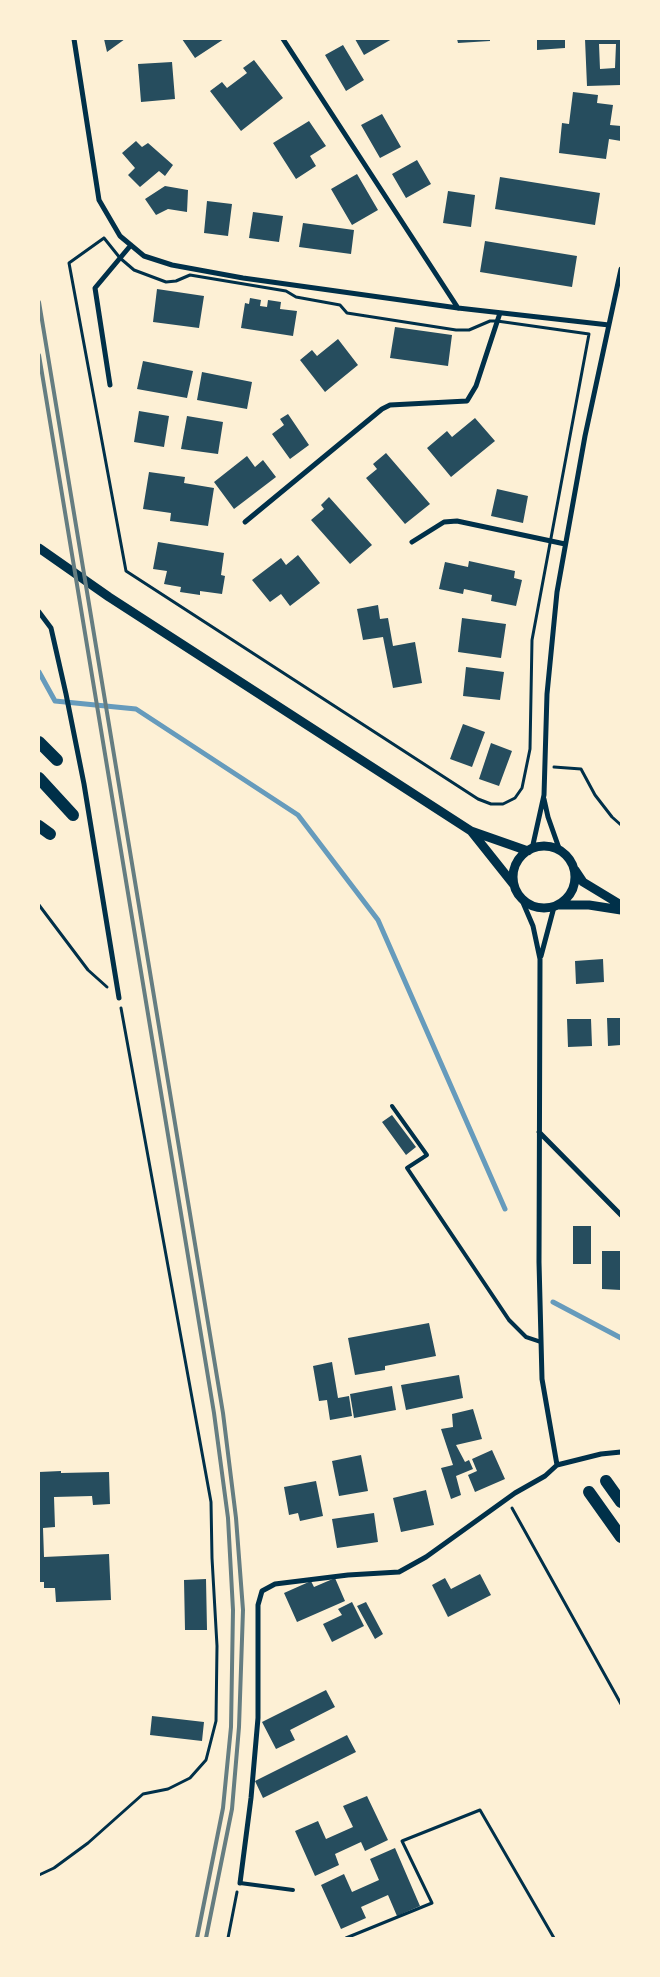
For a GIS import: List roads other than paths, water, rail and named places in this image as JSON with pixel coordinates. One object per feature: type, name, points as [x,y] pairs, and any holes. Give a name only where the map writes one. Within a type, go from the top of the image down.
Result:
[{"type":"highway","points":[[39,742],[56,760]]},
{"type":"highway","points":[[39,778],[73,815]]},
{"type":"highway","points":[[39,826],[50,834]]},
{"type":"highway","points":[[606,1481],[621,1502]]},
{"type":"highway","points":[[589,1492],[621,1537]]},
{"type":"street","points":[[74,39],[99,200],[120,236],[144,256],[172,266],[243,278],[458,308],[609,325]]},
{"type":"street","points":[[284,39],[458,308]]},
{"type":"street","points":[[110,385],[95,288],[131,245]]},
{"type":"street","points":[[621,269],[584,436],[550,638],[544,795],[548,817],[560,851],[583,882],[621,905]]},
{"type":"street","points":[[245,522],[382,409],[390,405],[467,401],[476,386],[500,313]]},
{"type":"street","points":[[412,542],[444,522],[457,521],[566,544]]},
{"type":"street","points":[[39,548],[109,597],[471,831],[530,850],[544,847],[560,851]]},
{"type":"street","points":[[39,612],[51,628],[66,694],[84,784],[119,998]]},
{"type":"street","points":[[514,885],[516,866],[530,850],[544,795]]},
{"type":"street","points":[[471,831],[514,885],[533,926],[540,959],[539,1132],[542,1379],[557,1465]]},
{"type":"street","points":[[540,959],[556,906],[571,893],[575,876],[573,867]]},
{"type":"street","points":[[521,898],[538,907],[588,905],[621,910]]},
{"type":"street","points":[[539,1132],[621,1215]]},
{"type":"street","points":[[240,1883],[251,1798],[256,1736],[258,1605],[262,1592],[275,1584],[348,1575],[399,1572],[426,1557],[507,1499],[545,1476],[557,1465],[601,1454],[621,1452]]},
{"type":"lane","points":[[392,1106],[427,1155],[407,1168],[508,1320],[526,1337],[541,1342]]},
{"type":"lane","points":[[240,1883],[293,1890]]},
{"type":"waterway","points":[[39,672],[55,701],[136,709],[298,815],[378,920],[505,1209]]},
{"type":"waterway","points":[[553,1302],[621,1338]]},
{"type":"railway","points":[[39,302],[223,1413],[236,1518],[243,1610],[239,1727],[232,1809],[206,1938]]},
{"type":"railway","points":[[39,355],[214,1413],[228,1518],[233,1610],[231,1727],[223,1808],[197,1938]]}]
